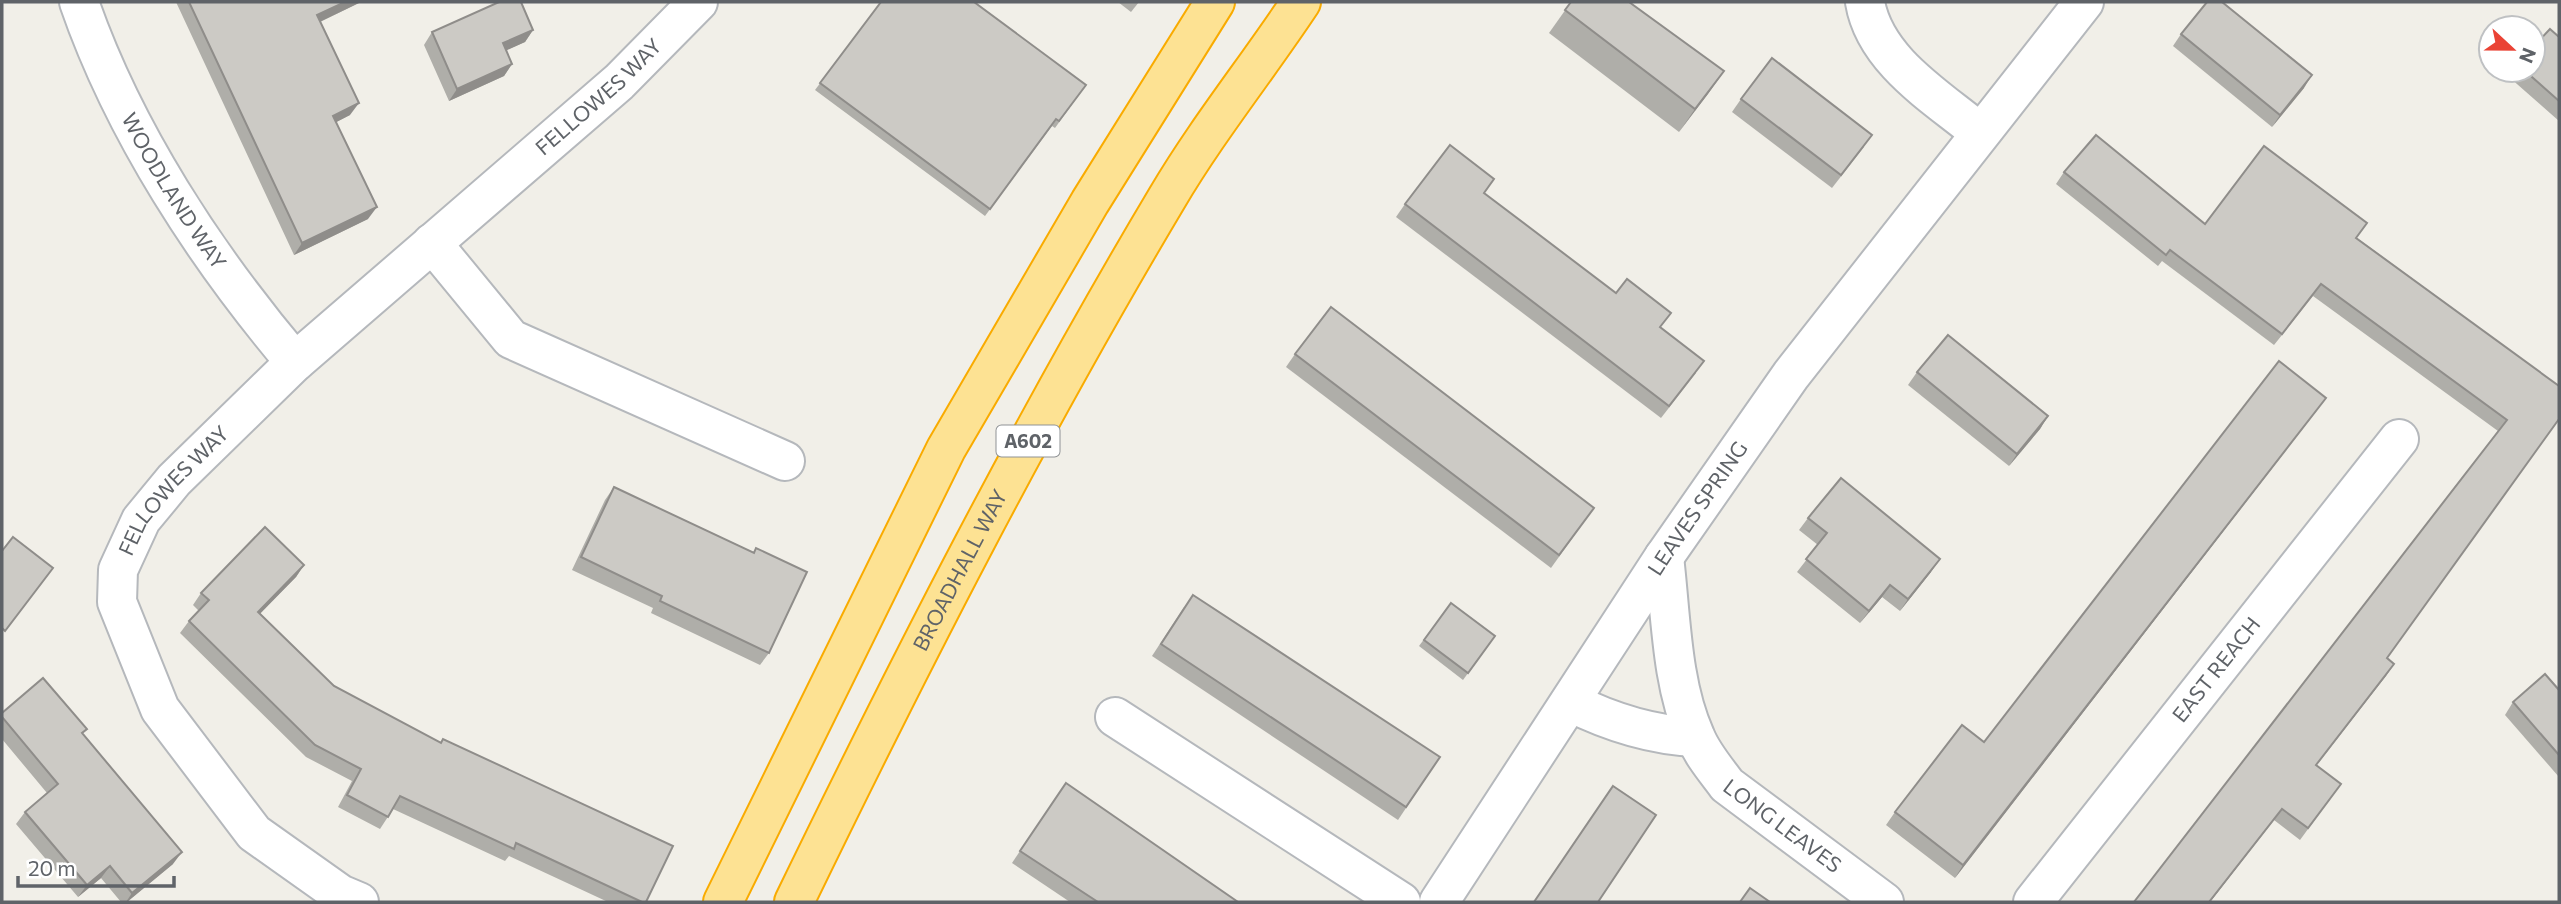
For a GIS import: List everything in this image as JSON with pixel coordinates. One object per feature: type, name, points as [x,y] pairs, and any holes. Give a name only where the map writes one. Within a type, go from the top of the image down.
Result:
[{"type":"highway","name":"A602","points":[[723,902],[946,449],[1090,202],[1215,2]]},
{"type":"highway","name":"BROADHALL WAY","points":[[794,902],[857,772],[1028,440],[1169,195],[1301,2]]},
{"type":"street","name":"WOODLAND WAY","points":[[79,2],[129,115],[180,206],[238,295],[295,362]]},
{"type":"street","name":"FELLOWES WAY","points":[[359,902],[340,894],[254,832],[160,709],[117,601],[118,570],[141,520],[174,480],[295,362],[619,82],[698,2]]},
{"type":"street","points":[[1865,2],[1883,47],[1906,72],[1979,132]]},
{"type":"street","name":"LEAVES SPRING","points":[[1439,902],[1664,557],[1791,375],[1979,132],[2084,2]]},
{"type":"street","points":[[432,243],[511,339],[785,461]]},
{"type":"street","name":"EAST REACH","points":[[2033,902],[2399,439]]},
{"type":"street","name":"LONG LEAVES","points":[[1664,557],[1676,671],[1695,737],[1727,785],[1884,902]]},
{"type":"street","points":[[1570,702],[1601,717],[1651,732],[1695,737]]},
{"type":"street","points":[[1115,717],[1401,902]]},
{"type":"building","points":[[189,2],[345,2],[317,15],[359,103],[333,116],[377,207],[302,243]]},
{"type":"building","points":[[499,2],[521,2],[533,30],[503,43],[512,64],[457,89],[432,32]]},
{"type":"building","points":[[881,2],[974,2],[1086,85],[1059,121],[1056,119],[990,209],[820,83]]},
{"type":"building","points":[[1571,2],[1629,2],[1724,71],[1695,109],[1565,10]]},
{"type":"building","points":[[2207,2],[2222,2],[2312,75],[2280,115],[2181,34]]},
{"type":"building","points":[[2550,29],[2559,37],[2559,101],[2540,84],[2547,84],[2547,32]]},
{"type":"building","points":[[1772,58],[1872,135],[1841,175],[1741,99]]},
{"type":"building","points":[[2096,135],[2205,224],[2264,146],[2367,223],[2356,238],[2559,386],[2559,419],[2387,658],[2394,664],[2316,765],[2341,784],[2308,828],[2282,809],[2209,902],[2134,902],[2507,420],[2321,284],[2282,334],[2170,250],[2166,255],[2064,172]]},
{"type":"building","points":[[1450,145],[1494,179],[1484,193],[1616,293],[1627,279],[1671,313],[1660,327],[1704,361],[1669,406],[1405,204]]},
{"type":"building","points":[[1331,307],[1594,508],[1559,555],[1295,354]]},
{"type":"building","points":[[1948,335],[2048,416],[2017,454],[1917,372]]},
{"type":"building","points":[[2279,361],[2326,398],[1963,865],[1895,812],[1962,725],[1984,742]]},
{"type":"building","points":[[1841,478],[1940,559],[1908,599],[1890,585],[1869,611],[1806,559],[1827,533],[1808,518]]},
{"type":"building","points":[[614,487],[754,553],[756,548],[807,572],[769,653],[660,601],[662,596],[581,557]]},
{"type":"building","points":[[265,527],[304,565],[258,612],[334,686],[441,743],[443,739],[673,846],[646,902],[516,843],[514,849],[400,796],[388,817],[347,795],[361,769],[315,745],[189,621],[209,600],[201,593]]},
{"type":"building","points":[[13,537],[53,568],[5,631],[2,628],[2,551]]},
{"type":"building","points":[[1193,595],[1440,757],[1406,807],[1161,644]]},
{"type":"building","points":[[1451,603],[1495,636],[1468,673],[1424,640]]},
{"type":"building","points":[[2545,674],[2559,690],[2559,755],[2513,702]]},
{"type":"building","points":[[43,678],[87,729],[82,733],[182,852],[132,893],[110,866],[87,885],[25,812],[58,784],[2,717],[2,713]]},
{"type":"building","points":[[1066,783],[1238,902],[1098,902],[1020,851]]},
{"type":"building","points":[[1613,786],[1656,815],[1598,902],[1534,902]]},
{"type":"building","points":[[1750,888],[1770,902],[1740,902]]}]
